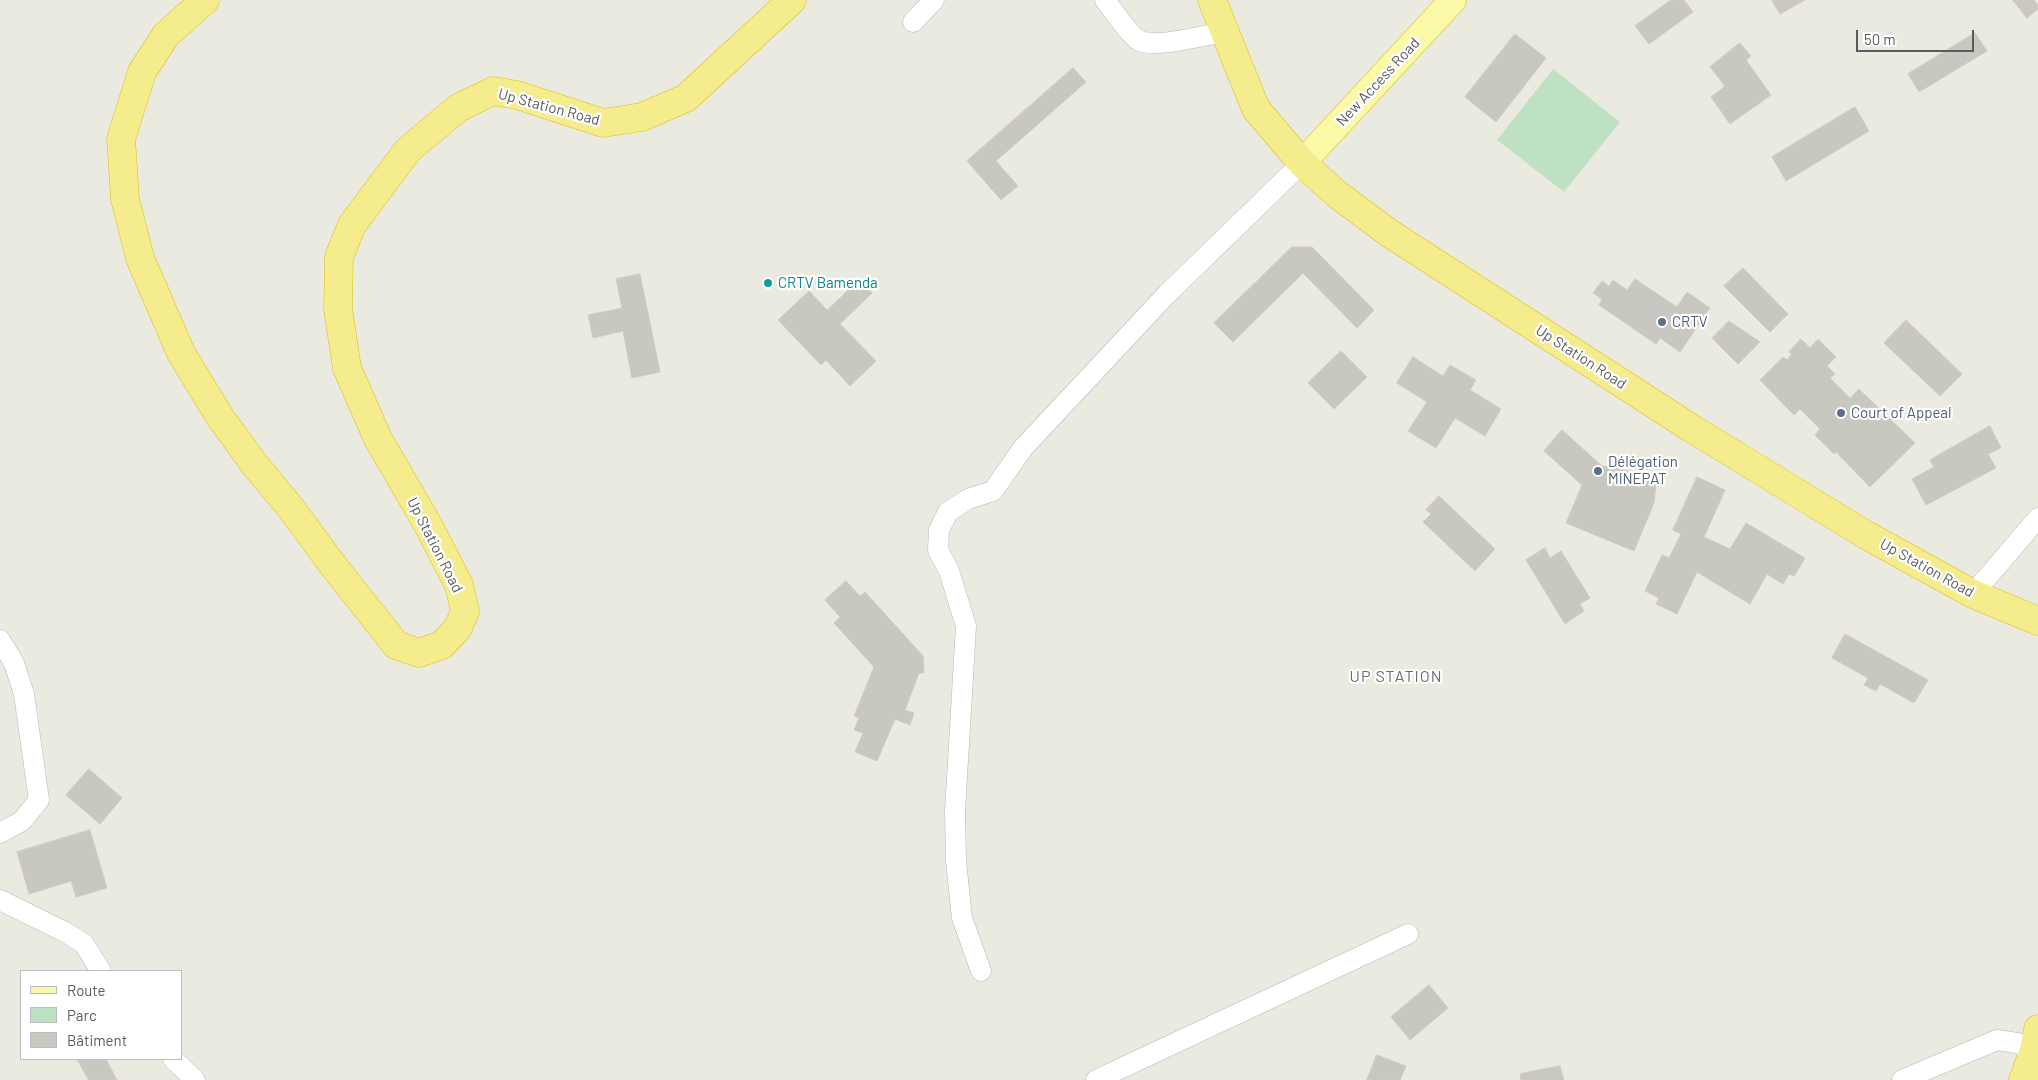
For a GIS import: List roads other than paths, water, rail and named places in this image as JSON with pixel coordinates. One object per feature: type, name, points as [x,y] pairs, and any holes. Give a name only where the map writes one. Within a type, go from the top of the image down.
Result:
[{"type":"highway","name":"Up Station Road","points":[[205,0],[166,35],[142,72],[121,139],[125,199],[140,258],[181,353],[220,417],[255,465],[290,507],[396,645],[419,653],[442,645],[458,628],[466,611],[459,585],[428,525],[378,439],[347,368],[338,309],[340,257],[352,225],[408,150],[458,108],[493,91],[517,95],[603,123],[642,117],[686,98],[792,0]]},
{"type":"highway","name":"Up Station Road","points":[[1212,0],[1256,109],[1302,163],[1338,195],[1389,233],[1682,423],[1866,535],[1973,594],[2038,621]]},
{"type":"highway","points":[[2023,1080],[2037,1043]]},
{"type":"main road","name":"New Access Road","points":[[1302,163],[1454,0]]},
{"type":"street","points":[[913,22],[934,0]]},
{"type":"street","points":[[1105,0],[1120,21],[1139,41],[1157,44],[1225,32]]},
{"type":"street","points":[[981,971],[962,918],[956,861],[955,811],[966,626],[948,571],[938,550],[939,530],[948,512],[968,499],[993,491],[1023,448],[1133,330],[1167,294],[1302,163]]},
{"type":"street","points":[[1973,594],[2038,518]]},
{"type":"street","points":[[0,640],[14,663],[24,694],[39,800],[22,821],[0,833]]},
{"type":"street","points":[[0,900],[67,932],[84,944],[100,970]]},
{"type":"street","points":[[1096,1080],[1408,934]]},
{"type":"street","points":[[1902,1080],[1997,1040],[2037,1043]]},
{"type":"street","points":[[174,1060],[195,1080]]},
{"type":"place","name":"CRTV Bamenda","points":[[768,283]]},
{"type":"place","name":"CRTV","points":[[1662,322]]},
{"type":"place","name":"Court of Appeal","points":[[1841,413]]},
{"type":"place","name":"Délégation MINEPAT","points":[[1598,471]]},
{"type":"district","name":"UP STATION","points":[[1396,677]]}]
